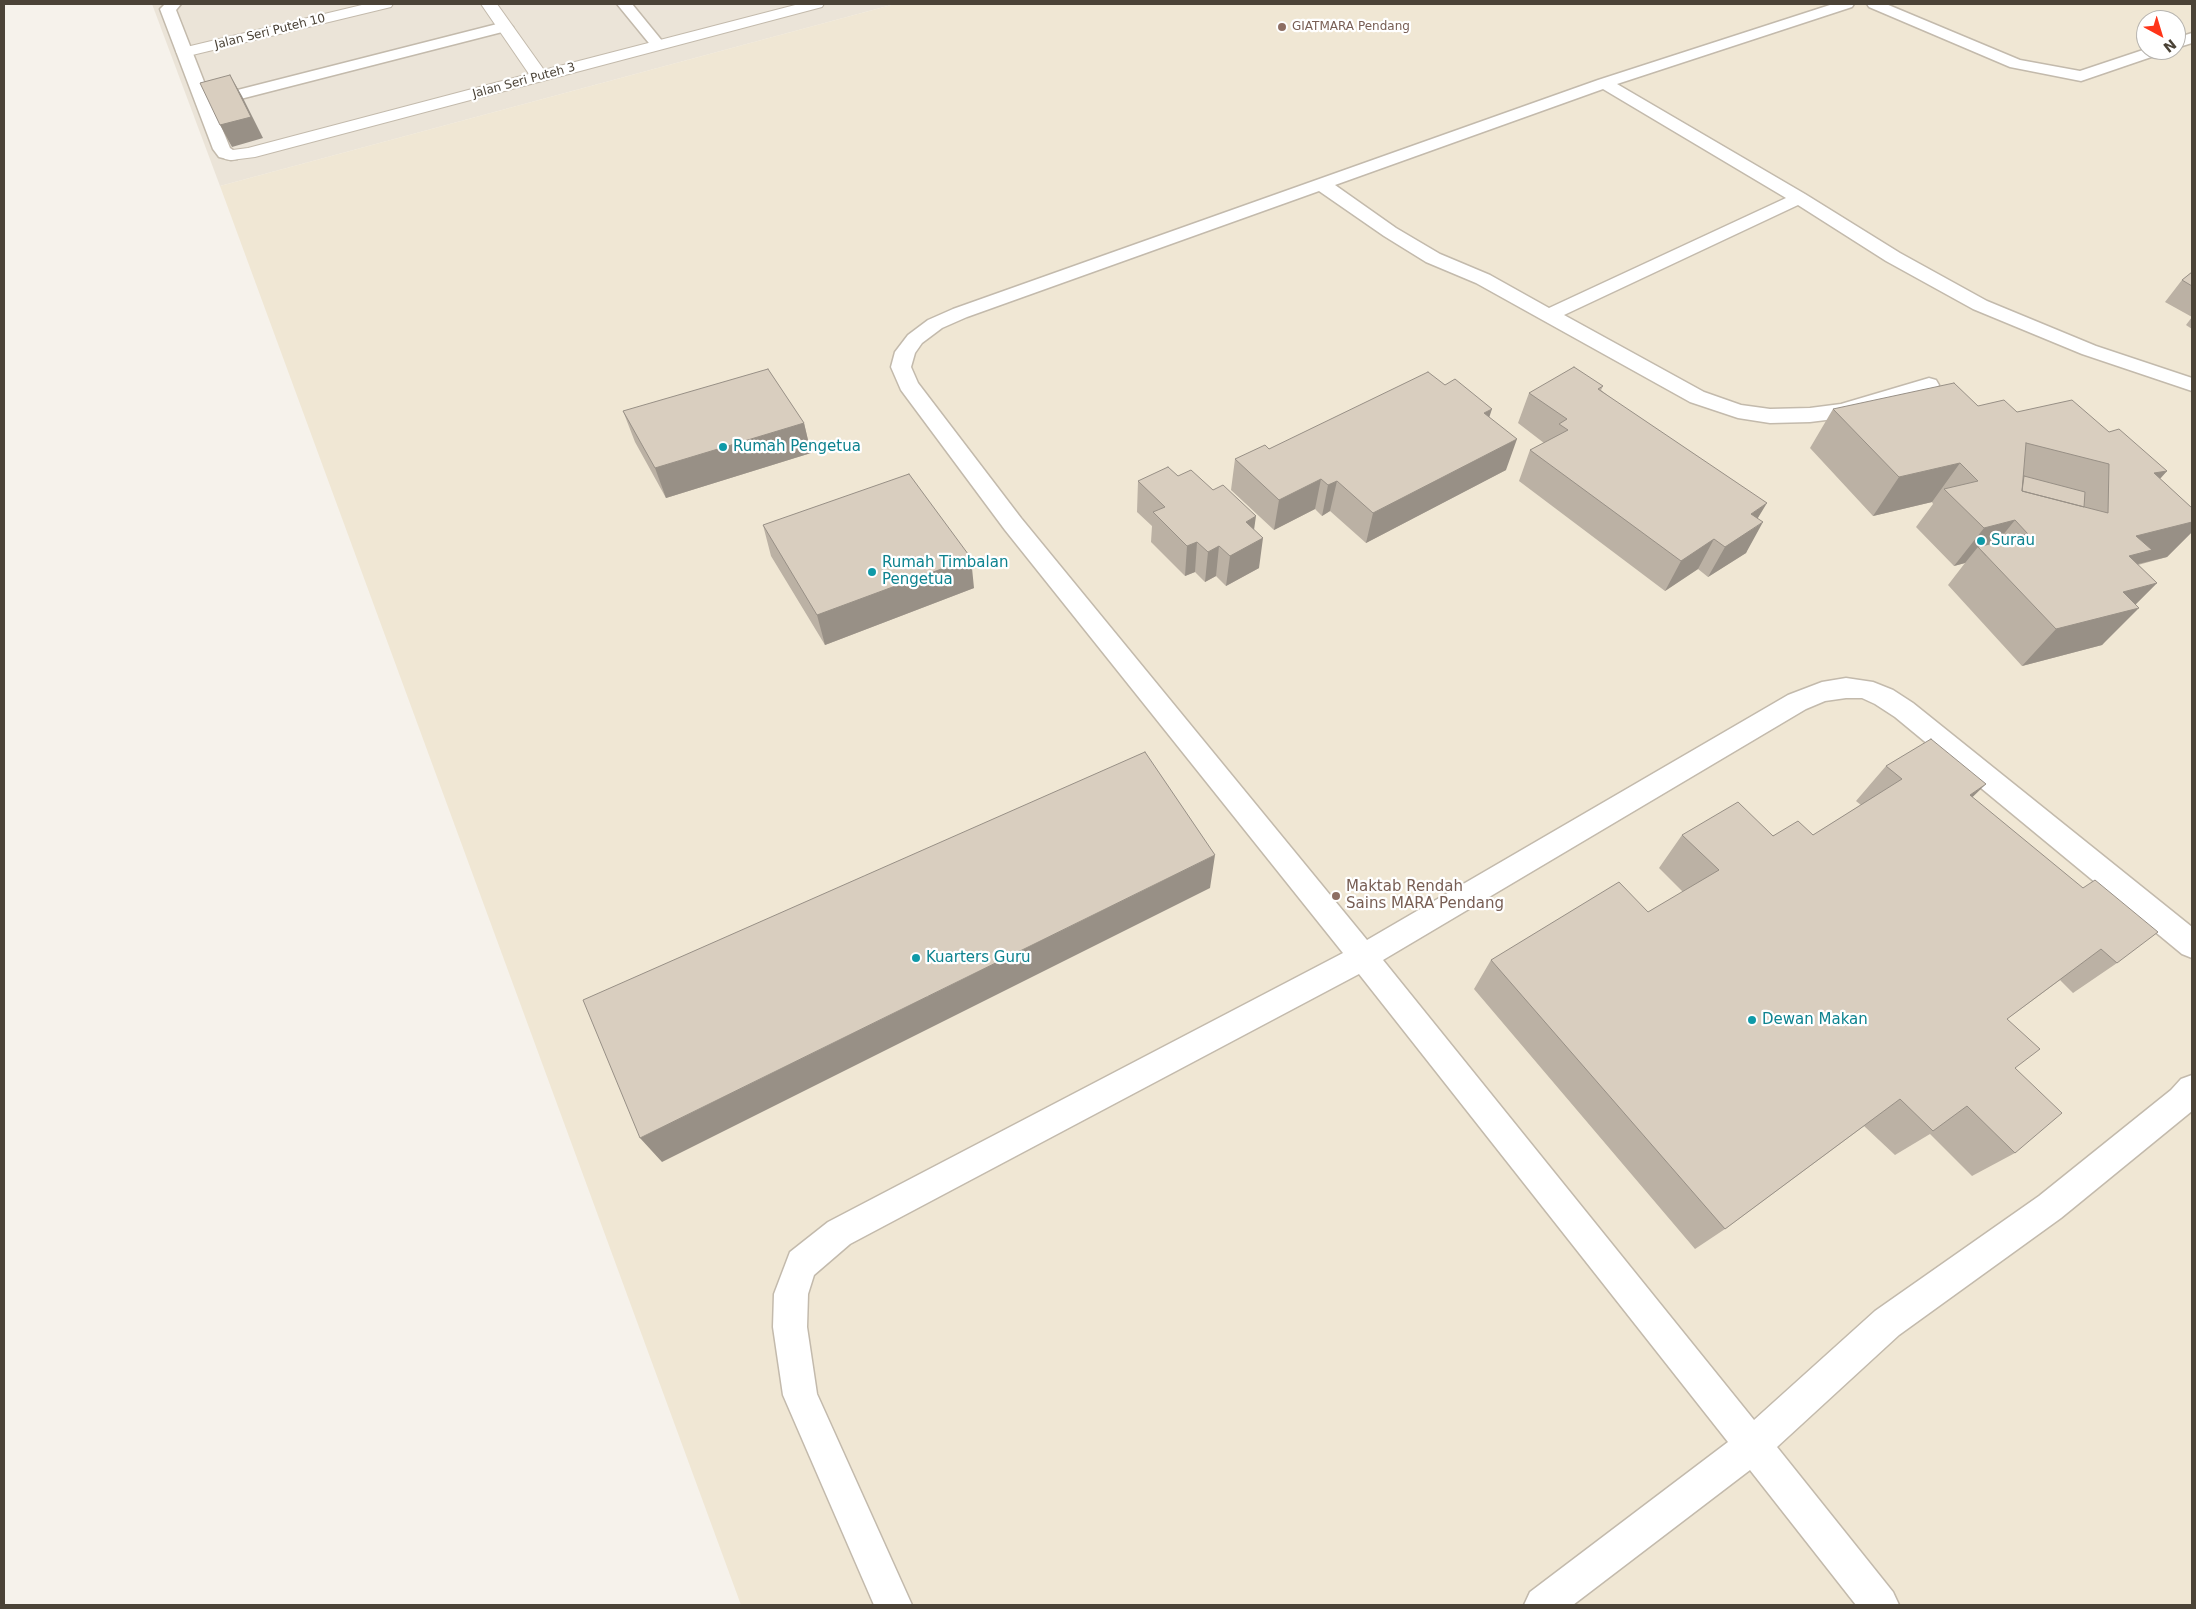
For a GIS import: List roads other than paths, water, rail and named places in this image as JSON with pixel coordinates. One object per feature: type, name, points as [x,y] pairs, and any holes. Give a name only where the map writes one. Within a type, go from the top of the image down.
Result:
[{"type":"street","name":"Jalan Seri Puteh 10","points":[[184,52],[364,6],[385,4]]},
{"type":"street","points":[[489,4],[539,76]]},
{"type":"street","points":[[756,4],[768,16]]},
{"type":"street","name":"Jalan Seri Puteh 3","points":[[231,155],[249,152],[816,4]]},
{"type":"lane","points":[[174,4],[168,9],[184,52],[222,149],[225,154],[231,155]]},
{"type":"lane","points":[[624,4],[658,45]]},
{"type":"lane","points":[[1847,4],[1604,83],[960,313],[935,324],[915,339],[905,352],[901,367],[908,385],[1013,524],[1363,956],[1880,1605]]},
{"type":"lane","points":[[1874,4],[2016,64],[2080,76],[2136,57]]},
{"type":"lane","points":[[204,103],[505,27]]},
{"type":"lane","points":[[1604,83],[1799,198],[1893,257],[1980,305],[2080,347],[2192,385]]},
{"type":"lane","points":[[1322,185],[1390,232],[1433,258],[1483,279],[1550,315],[1658,378],[1697,397],[1738,411],[1770,416],[1834,412],[1929,385]]},
{"type":"lane","points":[[1550,315],[1799,198]]},
{"type":"lane","points":[[893,1605],[800,1395],[790,1327],[791,1294],[802,1264],[839,1233],[1363,956],[1797,702],[1822,692],[1846,688],[1864,689],[1878,694],[1904,710],[2176,930],[2192,945]]},
{"type":"lane","points":[[1544,1605],[1752,1446],[1886,1323],[2050,1207],[2182,1100],[2192,1089]]},
{"type":"place","name":"GIATMARA Pendang","points":[[1282,27]]},
{"type":"place","name":"Rumah Pengetua","points":[[723,447]]},
{"type":"place","name":"Surau","points":[[1981,541]]},
{"type":"place","name":"Rumah Timbalan Pengetua","points":[[872,572]]},
{"type":"place","name":"Maktab Rendah Sains MARA Pendang","points":[[1336,896]]},
{"type":"place","name":"Kuarters Guru","points":[[916,958]]},
{"type":"place","name":"Dewan Makan","points":[[1752,1020]]}]
